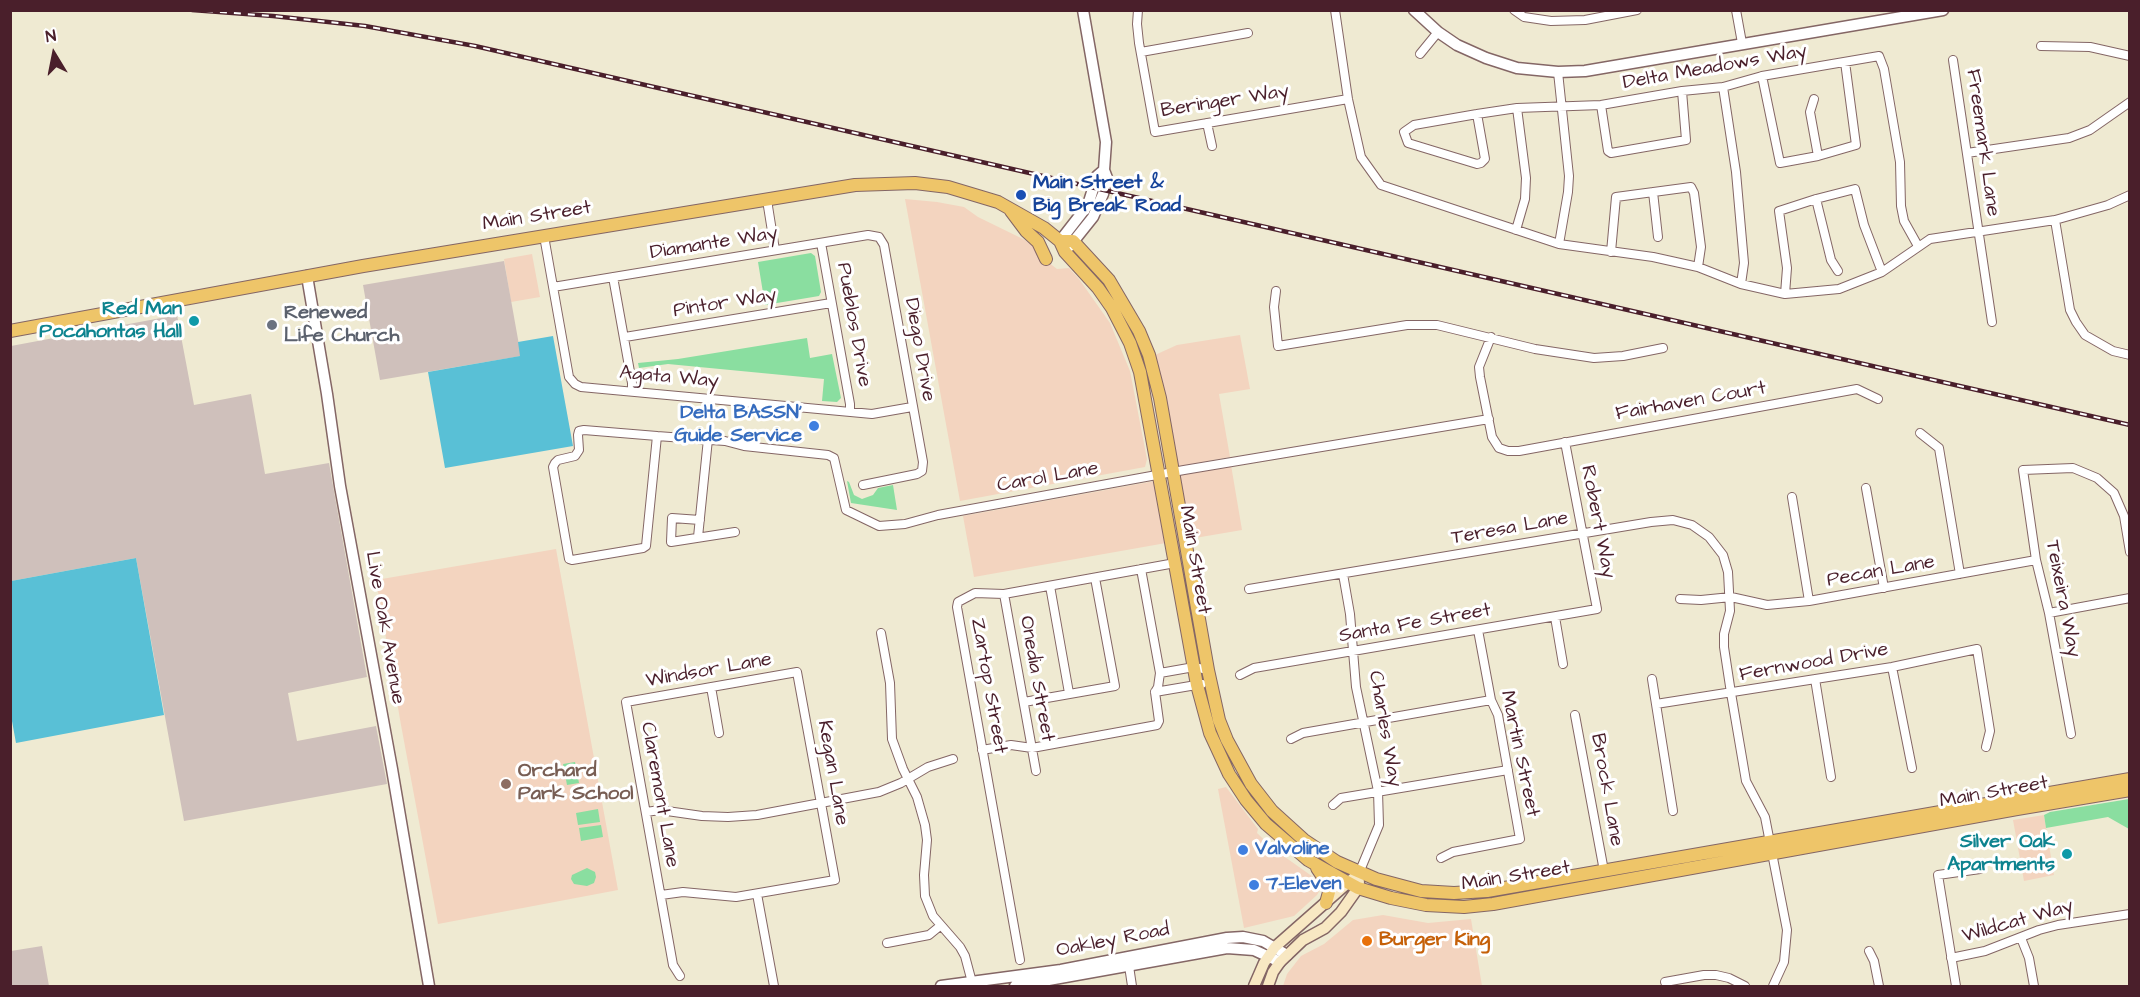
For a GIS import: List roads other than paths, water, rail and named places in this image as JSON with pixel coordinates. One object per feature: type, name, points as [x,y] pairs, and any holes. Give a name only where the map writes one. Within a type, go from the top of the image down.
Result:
[{"type":"main road","name":"Main Street","points":[[10,331],[307,276],[855,185],[915,183],[948,187],[1008,207],[1066,245],[1109,280],[1139,331],[1154,371],[1219,720],[1237,761],[1265,802],[1304,840],[1337,862],[1359,873],[1397,886],[1435,892],[1487,891],[2130,790]]},
{"type":"main road","points":[[1008,207],[1026,231],[1038,242],[1046,259]]},
{"type":"main road","name":"Main Street","points":[[1066,245],[1112,308],[1130,343],[1140,372],[1197,685],[1210,733],[1221,759],[1234,783],[1266,824],[1290,846],[1315,864],[1352,885],[1408,902],[1464,907],[1493,904],[1772,847],[2130,779]]},
{"type":"main road","points":[[1315,864],[1328,883],[1329,892],[1326,903]]},
{"type":"main road","points":[[1268,987],[1274,972],[1284,958],[1303,940],[1325,928],[1341,912],[1359,873]]},
{"type":"main road","points":[[1254,987],[1272,951],[1326,903],[1352,885]]},
{"type":"street","points":[[1066,245],[1093,216],[1100,204],[1107,178],[1104,170],[1106,142],[1083,10]]},
{"type":"street","name":"Beringer Way","points":[[1138,10],[1137,24],[1155,132],[1348,99]]},
{"type":"street","points":[[1335,10],[1348,99],[1361,157],[1381,185],[1559,244],[1653,257],[1698,267],[1741,284],[1785,294],[1839,289],[1882,272],[1930,239],[2055,220],[2108,206],[2130,195]]},
{"type":"street","points":[[1414,10],[1438,32],[1457,45],[1486,58],[1517,68],[1558,72],[1585,71],[1943,10]]},
{"type":"street","points":[[1514,10],[1524,17],[1551,21],[1585,20],[1637,10]]},
{"type":"street","points":[[1736,10],[1742,44]]},
{"type":"street","points":[[1420,54],[1438,32]]},
{"type":"street","points":[[1141,52],[1248,33]]},
{"type":"street","points":[[2041,46],[2090,47],[2130,56]]},
{"type":"street","name":"Delta Meadows Way","points":[[1477,114],[1485,159],[1477,164],[1408,143],[1404,132],[1414,125],[1477,114],[1517,108],[1601,105],[1683,91],[1723,87],[1762,76],[1879,56],[1884,69],[1900,162],[1901,206],[1904,221],[1918,246]]},
{"type":"street","name":"Freemark Lane","points":[[1953,60],[1992,322]]},
{"type":"street","points":[[1762,76],[1780,163],[1818,156],[1856,145],[1845,62]]},
{"type":"street","points":[[1558,72],[1569,176],[1569,192],[1559,244]]},
{"type":"street","points":[[1723,87],[1736,172],[1744,263],[1741,284]]},
{"type":"street","points":[[1601,105],[1608,151],[1611,153],[1686,140],[1683,91]]},
{"type":"street","points":[[1814,99],[1810,112],[1818,156]]},
{"type":"street","points":[[1967,153],[2069,138],[2090,130],[2130,102]]},
{"type":"street","points":[[1516,231],[1525,200],[1526,178],[1517,108]]},
{"type":"street","points":[[1208,123],[1212,146]]},
{"type":"street","points":[[1611,252],[1616,197],[1691,187],[1695,193],[1701,247],[1698,267]]},
{"type":"street","points":[[1785,294],[1787,268],[1779,211],[1855,189],[1864,225],[1882,272]]},
{"type":"street","points":[[1653,192],[1658,237]]},
{"type":"street","points":[[1816,199],[1831,260],[1838,271]]},
{"type":"street","points":[[767,200],[775,250]]},
{"type":"street","points":[[2055,220],[2070,310],[2076,322],[2085,335],[2113,351],[2130,355]]},
{"type":"street","name":"Diamante Way","points":[[553,287],[868,235],[879,237]]},
{"type":"street","name":"Agata Way","points":[[544,236],[572,382],[581,387],[872,414],[912,407]]},
{"type":"street","name":"Diego Drive","points":[[863,485],[910,476],[922,471],[923,462],[884,245],[879,237]]},
{"type":"street","name":"Pueblos Drive","points":[[821,243],[850,412]]},
{"type":"street","name":"Live Oak Avenue","points":[[307,276],[340,486],[429,987]]},
{"type":"street","points":[[613,277],[625,337],[632,391]]},
{"type":"street","points":[[1276,291],[1274,307],[1278,346],[1407,325],[1437,326],[1491,337],[1534,350],[1594,358],[1623,356],[1663,348]]},
{"type":"street","name":"Pintor Way","points":[[625,337],[831,303]]},
{"type":"street","points":[[1489,419],[1479,367],[1491,337]]},
{"type":"street","name":"Fairhaven Court","points":[[1489,419],[1492,437],[1499,448],[1508,451],[1857,389],[1878,399]]},
{"type":"street","name":"Carol Lane","points":[[657,436],[646,546],[569,559],[553,467],[558,460],[576,456],[579,450],[578,435],[584,430],[708,439],[744,446],[828,455],[834,458],[846,510],[879,526],[904,524],[939,514],[1173,472],[1489,419]]},
{"type":"street","points":[[1920,433],[1939,448],[1960,574]]},
{"type":"street","points":[[698,537],[708,439]]},
{"type":"street","name":"Robert Way","points":[[1565,442],[1597,609]]},
{"type":"street","name":"Teixeira Way","points":[[2071,734],[2049,613],[2036,560],[2023,470],[2073,468],[2097,478],[2114,493],[2124,516],[2130,552]]},
{"type":"street","points":[[1866,488],[1884,588]]},
{"type":"street","points":[[1792,497],[1809,601]]},
{"type":"street","points":[[700,520],[672,518],[671,542],[735,532]]},
{"type":"street","name":"Teresa Lane","points":[[1249,589],[1651,522],[1673,520],[1692,525],[1709,537],[1723,555],[1728,572],[1731,597],[1724,641],[1731,693],[1746,782],[1765,817],[1787,930],[1784,962],[1773,987]]},
{"type":"street","name":"Pecan Lane","points":[[1680,599],[1701,600],[1731,597],[1767,605],[1809,601],[2036,560]]},
{"type":"street","name":"Zartop Street","points":[[1020,960],[957,607],[958,602],[962,598],[975,594],[1004,594],[1175,563]]},
{"type":"street","points":[[982,750],[1011,745],[1032,748],[1157,725],[1160,721],[1155,692],[1160,681],[1160,673],[1141,569]]},
{"type":"street","name":"Charles Way","points":[[1343,574],[1350,614],[1356,687],[1378,791],[1379,825],[1359,873]]},
{"type":"street","points":[[1024,702],[1115,686],[1095,578]]},
{"type":"street","points":[[1050,586],[1069,693]]},
{"type":"street","name":"Onedia Street","points":[[1004,594],[1036,771]]},
{"type":"street","points":[[2049,613],[2130,598]]},
{"type":"street","name":"Santa Fe Street","points":[[1240,675],[1254,668],[1597,609]]},
{"type":"street","points":[[1555,616],[1563,664]]},
{"type":"street","name":"Martin Street","points":[[1441,858],[1453,852],[1520,839],[1498,715],[1491,700],[1478,630]]},
{"type":"street","points":[[881,633],[890,683],[892,739],[917,797],[925,825],[927,840],[925,896],[933,916],[965,956],[972,984]]},
{"type":"street","name":"Fernwood Drive","points":[[1656,704],[1892,667],[1977,649],[1990,731],[1986,747]]},
{"type":"street","points":[[1155,692],[1197,685],[1209,676],[1194,667],[1160,673]]},
{"type":"street","points":[[1892,667],[1912,768]]},
{"type":"street","name":"Windsor Lane","points":[[626,702],[798,672]]},
{"type":"street","name":"Kegan Lane","points":[[757,894],[835,880],[798,672]]},
{"type":"street","points":[[1652,679],[1673,811]]},
{"type":"street","points":[[1815,679],[1831,777]]},
{"type":"street","points":[[711,687],[719,733]]},
{"type":"street","points":[[1292,739],[1303,733],[1491,700]]},
{"type":"street","name":"Claremont Lane","points":[[626,702],[673,964],[680,976]]},
{"type":"street","name":"Brock Lane","points":[[1575,715],[1604,871]]},
{"type":"street","points":[[646,812],[660,810],[728,817],[756,815],[879,792],[928,767],[953,759]]},
{"type":"street","points":[[1333,805],[1341,798],[1508,770]]},
{"type":"street","points":[[1956,987],[1938,875],[1980,868]]},
{"type":"street","points":[[661,895],[684,892],[736,897],[757,894],[774,987]]},
{"type":"street","name":"Wildcat Way","points":[[1952,958],[1985,951],[2058,925],[2130,914]]},
{"type":"street","points":[[887,943],[929,935],[940,926]]},
{"type":"street","name":"Oakley Road","points":[[941,987],[1070,968],[1227,938],[1250,938],[1284,958]]},
{"type":"street","points":[[2021,938],[2029,958],[2034,987]]},
{"type":"street","name":"Oakley Road","points":[[1015,987],[1227,948],[1272,951]]},
{"type":"street","points":[[1869,951],[1874,962],[1879,987]]},
{"type":"street","points":[[1129,966],[1132,987]]},
{"type":"street","points":[[1665,982],[1716,975],[1729,978],[1745,987]]},
{"type":"water","points":[[553,336],[573,446],[445,468],[428,372],[520,356],[518,342]]},
{"type":"water","points":[[136,558],[164,715],[16,743],[10,710],[11,581]]},
{"type":"railway","points":[[192,10],[365,26],[475,46],[2130,425]]},
{"type":"place","name":"Main Street & Big Break Road","points":[[1021,195]]},
{"type":"place","name":"Red Man Pocahontas Hall","points":[[194,321]]},
{"type":"place","name":"Renewed Life Church","points":[[272,325]]},
{"type":"place","name":"Delta BASSN' Guide Service","points":[[814,426]]},
{"type":"place","name":"Orchard Park School","points":[[506,784]]},
{"type":"place","name":"Valvoline","points":[[1243,850]]},
{"type":"place","name":"Silver Oak Apartments","points":[[2067,854]]},
{"type":"place","name":"7-Eleven","points":[[1254,885]]},
{"type":"place","name":"Burger King","points":[[1367,941]]}]
